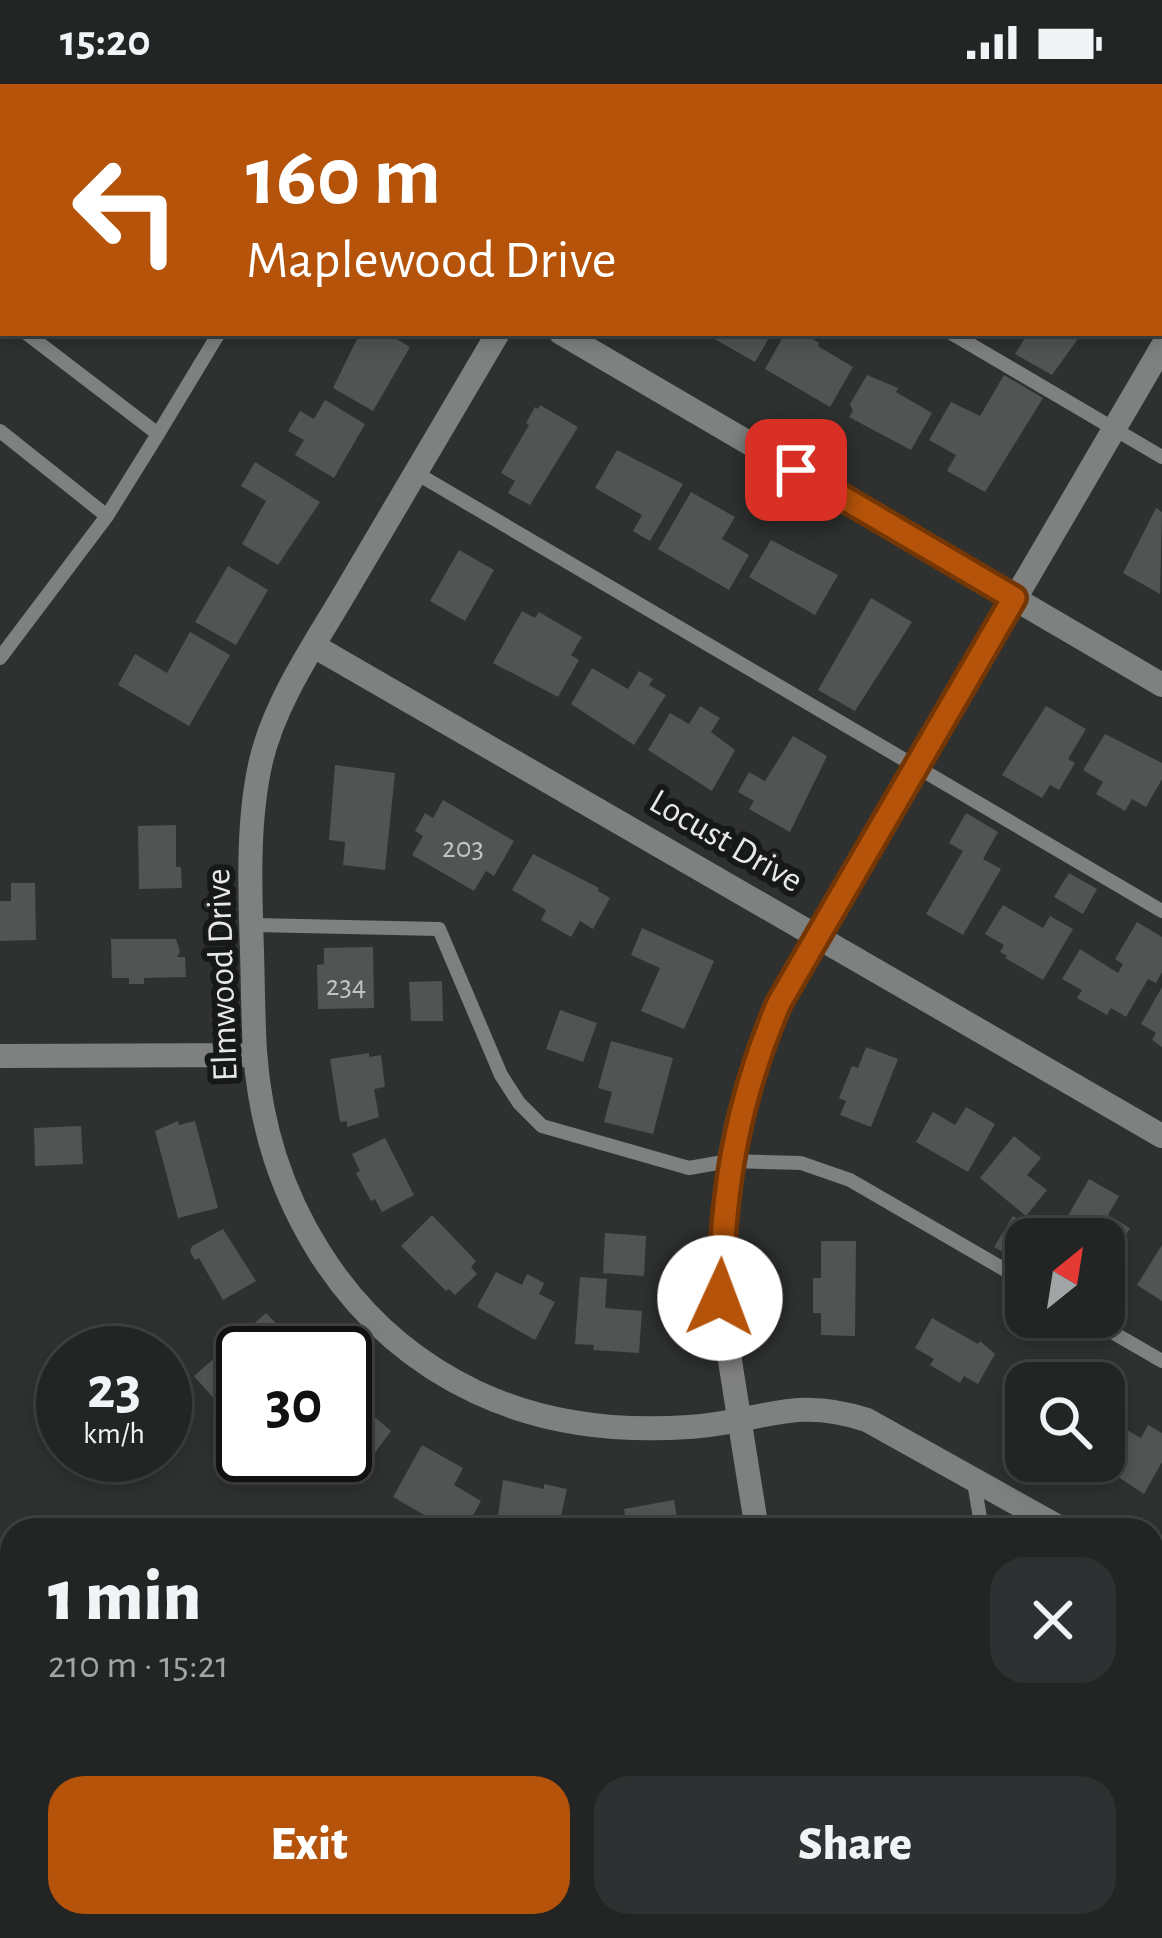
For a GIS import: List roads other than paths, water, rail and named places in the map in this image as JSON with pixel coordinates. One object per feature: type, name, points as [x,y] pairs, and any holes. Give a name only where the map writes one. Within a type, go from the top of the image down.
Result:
[{"type":"street","name":"Elmwood Drive","points":[[496,336],[314,646],[278,713],[261,761],[251,925],[255,1055],[274,1156],[301,1224],[328,1270],[366,1314],[420,1360],[478,1393],[542,1415],[608,1428],[693,1427],[789,1409],[832,1408],[867,1420],[1043,1518]]},
{"type":"street","points":[[567,336],[1162,685]]},
{"type":"street","points":[[756,1518],[720,1298],[729,1161],[756,1058],[779,1003],[1162,347]]},
{"type":"street","name":"Locust Drive","points":[[314,646],[1162,1136]]},
{"type":"street","points":[[0,1056],[255,1055]]},
{"type":"lane","points":[[30,336],[158,434]]},
{"type":"lane","points":[[0,658],[107,517],[216,336]]},
{"type":"lane","points":[[956,336],[1162,457]]},
{"type":"lane","points":[[0,431],[107,517]]},
{"type":"lane","points":[[416,473],[1162,910]]},
{"type":"lane","points":[[251,925],[439,929],[501,1075],[542,1126],[688,1168],[729,1161],[801,1162],[850,1180],[1005,1270]]},
{"type":"lane","points":[[1122,1338],[1162,1361]]},
{"type":"lane","points":[[973,1477],[980,1518]]}]
